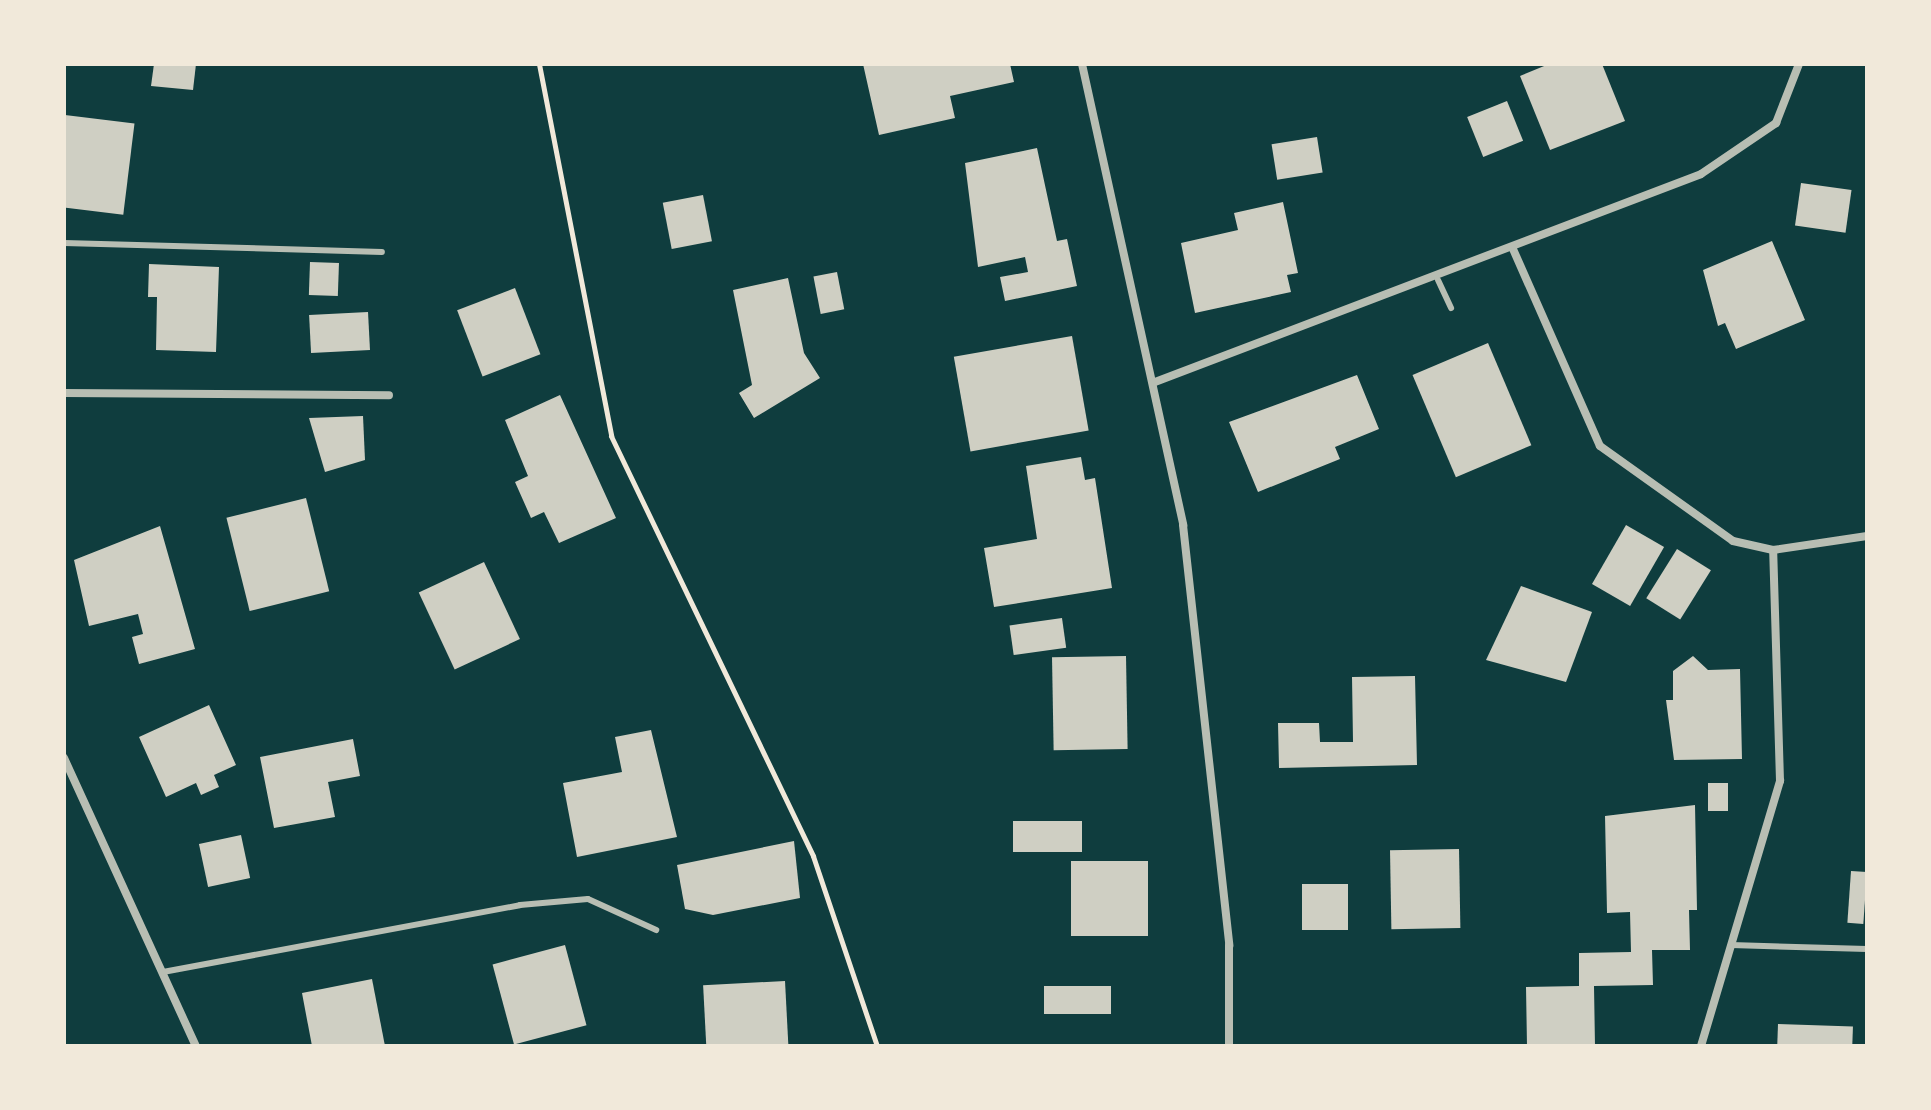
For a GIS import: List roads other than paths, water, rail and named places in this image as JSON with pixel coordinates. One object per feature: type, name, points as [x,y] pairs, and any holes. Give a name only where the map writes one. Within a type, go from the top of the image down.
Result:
[{"type":"street","points":[[1082,64],[1155,382],[1185,540],[1229,945],[1229,1046]]},
{"type":"street","points":[[1155,382],[1438,280],[1701,174],[1776,123],[1799,64]]},
{"type":"street","points":[[1513,249],[1600,446],[1733,541],[1773,550],[1867,536]]},
{"type":"street","points":[[64,393],[389,395]]},
{"type":"street","points":[[1701,1046],[1780,781],[1773,550]]},
{"type":"street","points":[[64,758],[196,1046]]},
{"type":"lane","points":[[64,243],[382,252]]},
{"type":"lane","points":[[1438,280],[1451,308]]},
{"type":"lane","points":[[163,972],[534,904],[588,899],[656,930]]},
{"type":"lane","points":[[1731,945],[1867,949]]}]
